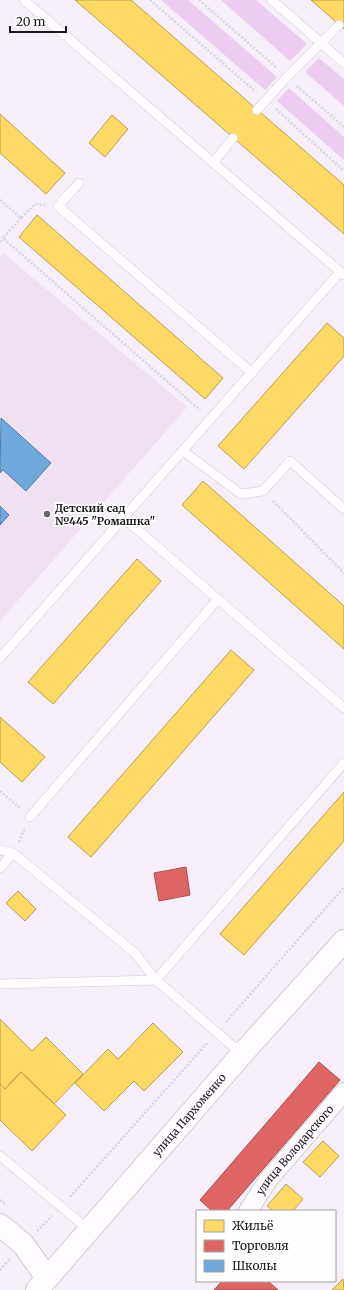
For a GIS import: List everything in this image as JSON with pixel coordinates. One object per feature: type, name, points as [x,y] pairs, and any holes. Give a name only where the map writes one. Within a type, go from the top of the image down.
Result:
[{"type":"street","name":"улица Пархоменко","points":[[47,1286],[89,1230],[242,1054],[344,941]]},
{"type":"street","name":"улица Володарского","points":[[249,1210],[268,1180],[344,1092]]},
{"type":"street","points":[[0,1225],[23,1244],[47,1286]]},
{"type":"lane","points":[[0,658],[252,373],[342,274],[24,0]]},
{"type":"lane","points":[[272,0],[344,63]]},
{"type":"lane","points":[[257,110],[287,77],[322,44],[339,25]]},
{"type":"lane","points":[[213,163],[234,138]]},
{"type":"lane","points":[[79,183],[58,206],[252,373]]},
{"type":"lane","points":[[183,452],[241,494],[263,491],[290,461],[344,508]]},
{"type":"lane","points":[[124,518],[344,708]]},
{"type":"lane","points":[[30,817],[218,599]]},
{"type":"lane","points":[[0,984],[156,980],[344,763]]},
{"type":"lane","points":[[0,850],[13,853],[134,954],[156,980],[242,1054]]},
{"type":"lane","points":[[0,868],[13,853]]},
{"type":"lane","points":[[0,1156],[89,1230]]},
{"type":"path","points":[[150,0],[266,100],[344,171]]},
{"type":"path","points":[[199,0],[344,127]]},
{"type":"path","points":[[0,200],[20,218]]},
{"type":"path","points":[[0,242],[20,218],[36,204],[58,206]]},
{"type":"path","points":[[3,238],[211,420]]},
{"type":"path","points":[[263,491],[344,573]]},
{"type":"path","points":[[0,791],[30,817],[13,853]]},
{"type":"path","points":[[36,1231],[61,1207],[344,887]]},
{"type":"shaded area","points":[[161,0],[188,0],[277,77],[265,90]]},
{"type":"shaded area","points":[[221,0],[256,0],[307,44],[290,61]]},
{"type":"shaded area","points":[[319,58],[344,79],[344,106],[305,72]]},
{"type":"shaded area","points":[[289,88],[344,137],[344,160],[277,101]]},
{"type":"shaded area","name":"Детский сад №445 \"Ромашка\"","points":[[3,253],[187,407],[0,621],[0,256]]},
{"type":"building: Жильё","points":[[75,0],[131,0],[344,185],[344,234]]},
{"type":"building: Жильё","points":[[311,0],[344,0],[344,29]]},
{"type":"building: Жильё","points":[[0,114],[65,173],[46,194],[0,153]]},
{"type":"building: Жильё","points":[[112,115],[128,129],[105,157],[89,143]]},
{"type":"building: Жильё","points":[[37,215],[223,378],[205,399],[19,237]]},
{"type":"building: Жильё","points":[[327,323],[344,338],[344,356],[244,469],[218,446]]},
{"type":"building: Жильё","points":[[203,481],[344,606],[344,649],[182,505]]},
{"type":"building: Жильё","points":[[137,559],[161,581],[53,704],[28,682]]},
{"type":"building: Жильё","points":[[231,650],[254,670],[91,857],[68,837]]},
{"type":"building: Жильё","points":[[0,717],[45,757],[22,782],[0,762]]},
{"type":"building: Жильё","points":[[344,792],[344,841],[244,955],[220,934]]},
{"type":"building: Жильё","points":[[18,891],[36,909],[25,921],[6,903]]},
{"type":"building: Жильё","points":[[0,1019],[32,1051],[46,1037],[83,1074],[54,1104],[21,1072],[5,1089],[0,1084]]},
{"type":"building: Жильё","points":[[153,1023],[183,1052],[144,1091],[134,1081],[104,1111],[75,1083],[108,1049],[118,1059]]},
{"type":"building: Жильё","points":[[21,1072],[66,1115],[32,1151],[0,1120],[0,1084],[5,1089]]},
{"type":"building: Жильё","points":[[323,1141],[339,1156],[320,1177],[303,1162]]},
{"type":"building: Жильё","points":[[286,1184],[303,1199],[294,1210],[272,1210],[267,1206]]},
{"type":"building: Жильё","points":[[343,1279],[344,1290],[332,1290]]},
{"type":"building: Торговля","points":[[186,867],[190,895],[159,901],[154,873]]},
{"type":"building: Торговля","points":[[319,1062],[340,1080],[228,1210],[211,1210],[200,1200]]},
{"type":"building: Торговля","points":[[221,1282],[269,1282],[278,1290],[214,1290]]},
{"type":"building: Школы","points":[[1,418],[51,463],[26,491],[3,470],[0,473]]},
{"type":"building: Школы","points":[[0,506],[9,515],[0,525]]},
{"type":"place","name":"Детский сад №445 \"Ромашка\"","points":[[47,514]]}]
